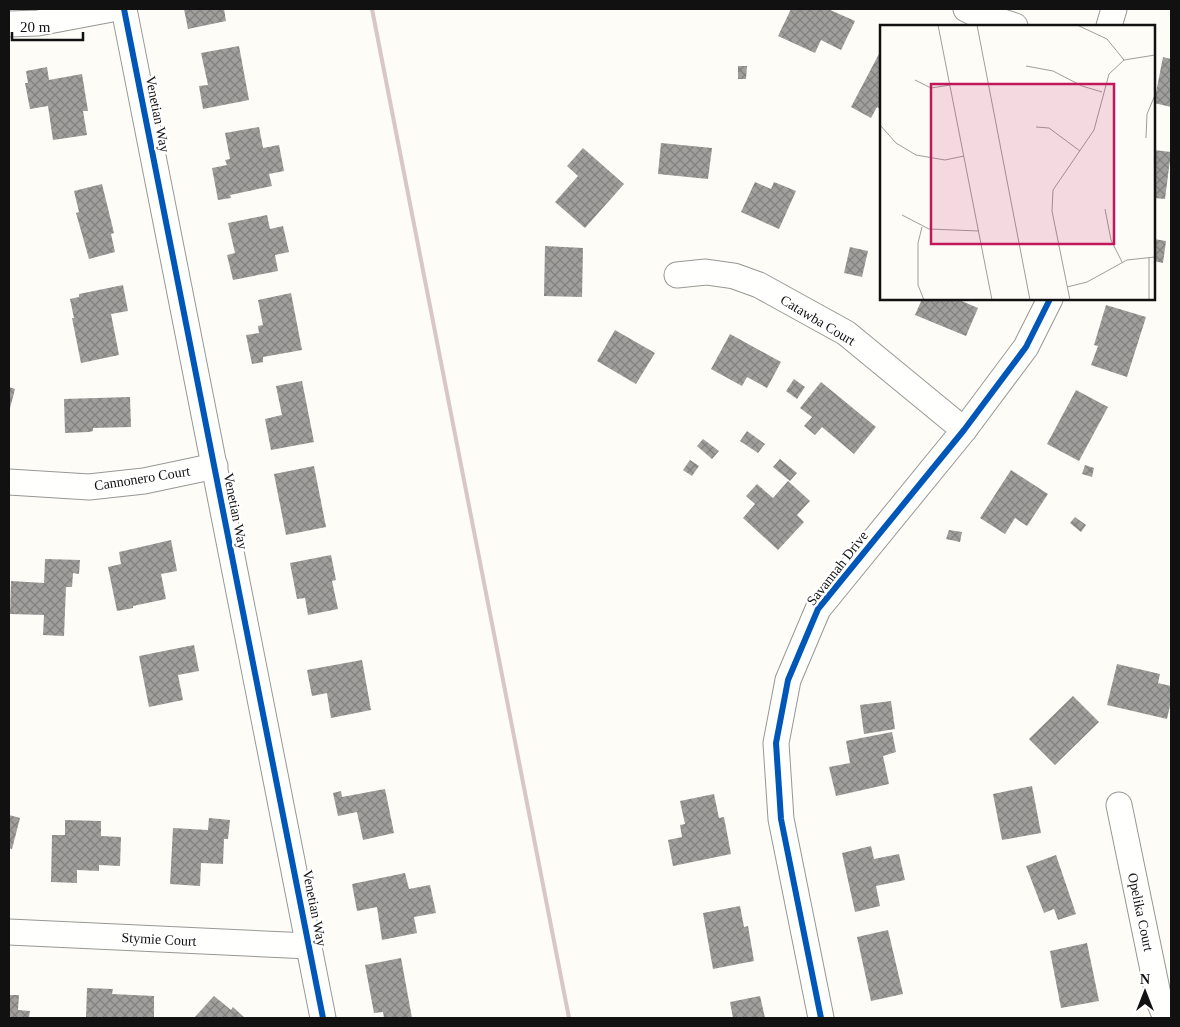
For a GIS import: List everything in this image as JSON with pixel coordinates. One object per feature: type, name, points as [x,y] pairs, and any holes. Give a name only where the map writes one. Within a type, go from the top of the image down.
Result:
[{"type":"street","points":[[9,24],[38,23],[112,9]]},
{"type":"street","name":"Venetian Way","points":[[124,9],[323,1018]]},
{"type":"street","points":[[966,9],[1012,25]]},
{"type":"street","points":[[1109,25],[1114,9]]},
{"type":"street","name":"Catawba Court","points":[[677,275],[706,272],[734,276],[759,285],[846,333],[964,430]]},
{"type":"street","name":"Savannah Drive","points":[[821,1018],[781,819],[776,743],[788,680],[818,609],[964,430],[1026,348],[1050,300]]},
{"type":"street","name":"Cannonero Court","points":[[9,482],[89,487],[144,481],[215,466]]},
{"type":"street","name":"Opelika Court","points":[[1119,805],[1160,1004],[1166,1018]]},
{"type":"street","name":"Stymie Court","points":[[9,932],[309,946]]},
{"type":"building","points":[[184,9],[224,9],[226,21],[188,29]]},
{"type":"building","points":[[791,9],[828,9],[855,21],[841,50],[821,40],[815,53],[778,36]]},
{"type":"building","points":[[239,46],[249,100],[203,109],[199,86],[208,85],[201,53]]},
{"type":"building","points":[[880,52],[880,109],[877,107],[871,118],[851,107]]},
{"type":"building","points":[[1163,57],[1171,59],[1171,107],[1155,103]]},
{"type":"building","points":[[738,66],[747,66],[746,79],[738,79]]},
{"type":"building","points":[[47,67],[49,80],[82,74],[88,111],[83,111],[87,135],[53,140],[48,106],[30,109],[25,83],[28,83],[26,71]]},
{"type":"building","points":[[259,127],[263,148],[279,145],[284,171],[269,174],[272,186],[230,195],[231,198],[218,200],[212,168],[227,165],[225,160],[230,159],[225,133]]},
{"type":"building","points":[[661,143],[712,148],[708,179],[658,174]]},
{"type":"building","points":[[583,148],[624,184],[585,228],[555,202],[578,176],[567,166]]},
{"type":"building","points":[[1155,150],[1171,152],[1165,199],[1155,198]]},
{"type":"building","points":[[755,182],[771,189],[774,182],[796,191],[779,229],[741,212]]},
{"type":"building","points":[[102,184],[114,233],[111,234],[115,252],[89,259],[76,213],[79,212],[74,191]]},
{"type":"building","points":[[267,215],[270,229],[283,226],[289,252],[275,255],[278,271],[233,280],[227,255],[235,253],[228,223]]},
{"type":"building","points":[[1155,239],[1166,241],[1163,263],[1155,261]]},
{"type":"building","points":[[545,246],[583,248],[582,297],[544,296]]},
{"type":"building","points":[[850,247],[868,251],[862,277],[844,273]]},
{"type":"building","points":[[123,285],[128,311],[111,314],[119,355],[81,363],[70,299],[79,297],[79,294]]},
{"type":"building","points":[[291,293],[302,350],[263,357],[263,362],[252,364],[246,335],[259,333],[258,326],[263,325],[258,300]]},
{"type":"building","points":[[922,300],[959,300],[978,308],[966,336],[915,315]]},
{"type":"building","points":[[1106,305],[1146,317],[1127,377],[1091,365],[1098,346],[1094,345]]},
{"type":"building","points":[[615,330],[655,353],[636,384],[597,361]]},
{"type":"building","points":[[730,334],[781,362],[767,388],[747,377],[742,386],[711,369]]},
{"type":"building","points":[[794,379],[805,387],[797,399],[786,391]]},
{"type":"building","points":[[302,381],[314,442],[271,450],[265,419],[282,415],[276,386]]},
{"type":"building","points":[[821,382],[876,427],[854,454],[822,427],[815,435],[804,426],[812,417],[800,408]]},
{"type":"building","points":[[9,387],[15,389],[9,412]]},
{"type":"building","points":[[1076,390],[1108,407],[1079,461],[1047,444]]},
{"type":"building","points":[[130,397],[131,427],[93,428],[93,431],[89,432],[65,433],[64,399]]},
{"type":"building","points":[[747,431],[765,444],[758,453],[740,441]]},
{"type":"building","points":[[703,439],[719,451],[712,459],[697,446]]},
{"type":"building","points":[[780,459],[797,473],[790,481],[773,467]]},
{"type":"building","points":[[690,460],[699,466],[692,476],[683,470]]},
{"type":"building","points":[[1085,465],[1094,468],[1092,477],[1082,474]]},
{"type":"building","points":[[314,466],[326,527],[286,535],[274,474]]},
{"type":"building","points":[[1011,470],[1048,494],[1027,526],[1015,518],[1005,534],[980,518]]},
{"type":"building","points":[[788,481],[810,501],[797,515],[804,522],[778,550],[743,518],[755,504],[746,496],[757,484],[773,498]]},
{"type":"building","points":[[1075,517],[1086,525],[1081,532],[1070,523]]},
{"type":"building","points":[[949,530],[962,532],[960,542],[946,539]]},
{"type":"building","points":[[171,540],[177,571],[161,574],[166,599],[117,611],[108,567],[121,564],[119,552]]},
{"type":"building","points":[[331,555],[336,580],[332,581],[338,609],[308,615],[305,598],[297,599],[290,563]]},
{"type":"building","points":[[45,559],[80,560],[79,574],[73,573],[72,587],[66,587],[64,636],[43,635],[44,615],[10,614],[11,581],[44,583]]},
{"type":"building","points":[[194,645],[199,671],[178,675],[183,700],[149,707],[139,656]]},
{"type":"building","points":[[362,660],[371,710],[331,718],[327,693],[312,696],[307,670]]},
{"type":"building","points":[[1117,664],[1160,674],[1158,683],[1171,686],[1171,701],[1167,719],[1107,705]]},
{"type":"building","points":[[1073,696],[1099,722],[1055,765],[1029,739]]},
{"type":"building","points":[[891,701],[895,729],[864,734],[860,705]]},
{"type":"building","points":[[892,732],[896,752],[883,756],[889,784],[836,796],[829,767],[850,763],[846,741]]},
{"type":"building","points":[[1032,786],[1041,833],[1002,840],[993,794]]},
{"type":"building","points":[[385,789],[394,833],[363,840],[357,812],[338,816],[333,793],[341,791],[342,797]]},
{"type":"building","points":[[714,794],[719,818],[724,817],[731,854],[673,866],[668,840],[682,837],[680,825],[685,824],[680,801]]},
{"type":"building","points":[[9,815],[20,818],[12,849],[9,848]]},
{"type":"building","points":[[209,818],[230,820],[228,839],[224,839],[223,864],[201,863],[200,886],[170,884],[173,828],[208,830]]},
{"type":"building","points":[[65,820],[101,821],[101,836],[121,837],[120,866],[99,865],[99,871],[77,870],[77,883],[51,882],[52,835],[65,835]]},
{"type":"building","points":[[871,846],[874,859],[899,854],[905,880],[876,886],[880,906],[855,912],[842,853]]},
{"type":"building","points":[[1056,855],[1076,914],[1058,920],[1054,909],[1044,913],[1026,866]]},
{"type":"building","points":[[405,873],[409,889],[430,885],[436,913],[414,917],[417,933],[382,940],[377,907],[357,911],[352,884]]},
{"type":"building","points":[[740,906],[744,927],[748,926],[754,961],[713,969],[703,913]]},
{"type":"building","points":[[888,930],[903,994],[871,1001],[857,937]]},
{"type":"building","points":[[1087,943],[1099,1001],[1061,1008],[1050,951]]},
{"type":"building","points":[[401,958],[412,1018],[384,1018],[383,1012],[374,1013],[365,965]]},
{"type":"building","points":[[87,988],[113,989],[112,994],[154,996],[154,1018],[86,1018]]},
{"type":"building","points":[[9,995],[19,995],[18,1010],[30,1011],[29,1018],[9,1018]]},
{"type":"building","points":[[214,996],[231,1010],[233,1007],[245,1018],[194,1018]]},
{"type":"building","points":[[760,996],[765,1018],[733,1018],[730,1002]]},
{"type":"railway","points":[[372,9],[569,1018]]},
{"type":"cycle path","points":[[124,9],[323,1018]]},
{"type":"cycle path","points":[[821,1018],[781,819],[776,743],[788,680],[818,609],[964,430],[1026,347],[1050,300]]}]
